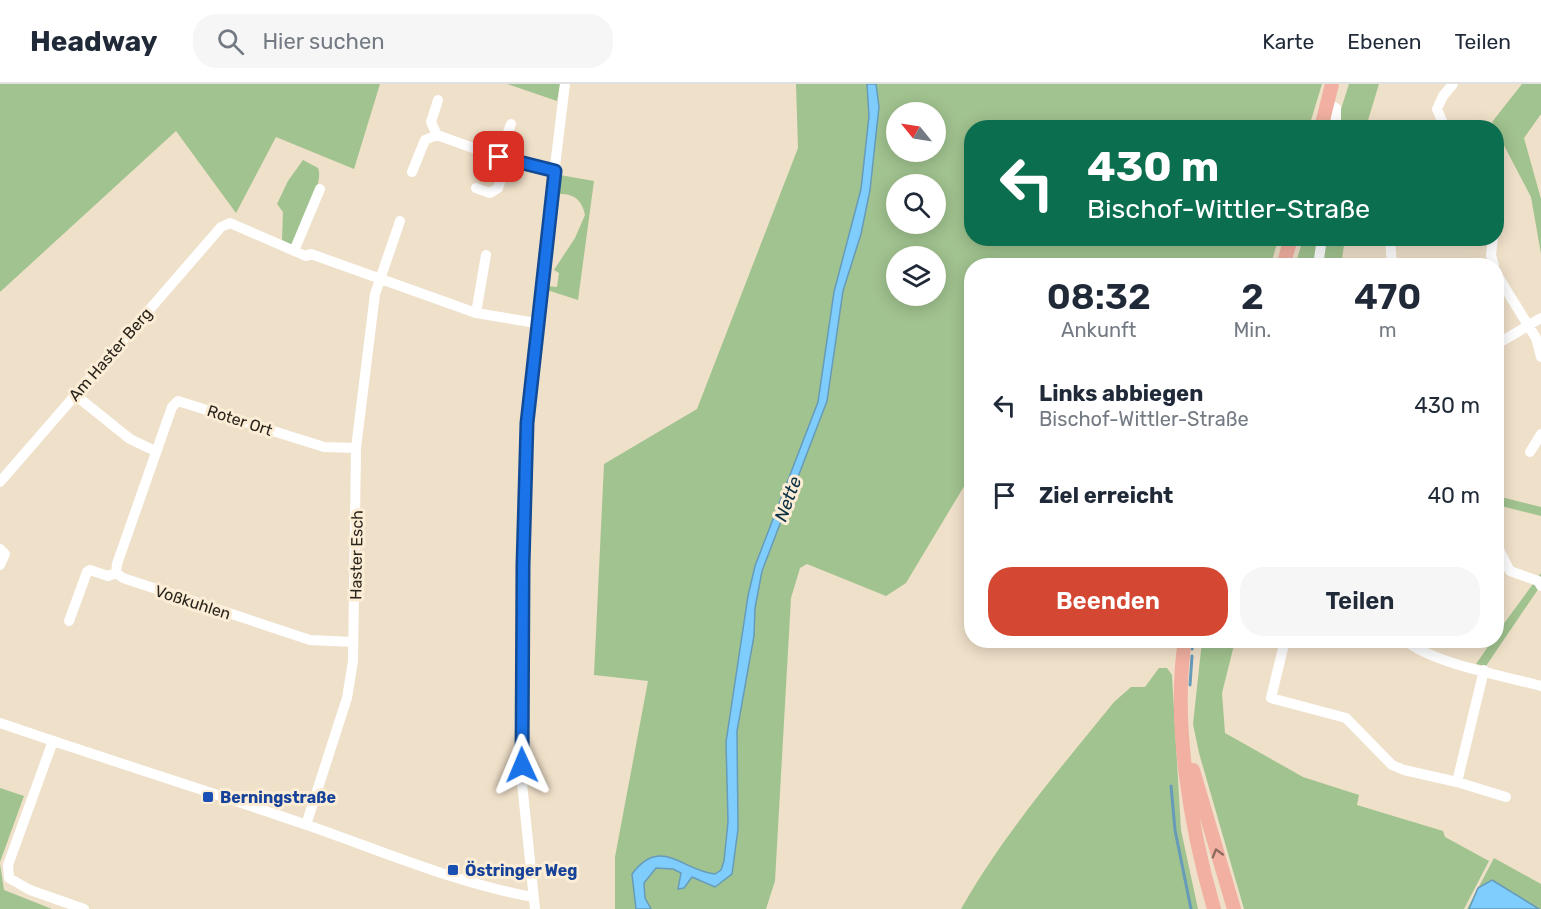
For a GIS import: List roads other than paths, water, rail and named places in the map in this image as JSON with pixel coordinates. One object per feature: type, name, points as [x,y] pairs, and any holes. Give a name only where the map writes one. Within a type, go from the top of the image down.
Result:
[{"type":"main road","points":[[1323,120],[1332,84]]},
{"type":"main road","points":[[1184,648],[1182,686],[1194,835],[1214,909]]},
{"type":"main road","points":[[1185,744],[1234,909]]},
{"type":"street","points":[[535,909],[522,783],[527,423],[536,323],[565,84]]},
{"type":"street","points":[[1442,120],[1437,109],[1443,96],[1453,84]]},
{"type":"street","points":[[436,135],[431,122],[438,100]]},
{"type":"street","points":[[1327,103],[1336,108],[1336,120]]},
{"type":"street","points":[[476,188],[490,193],[498,188],[511,124]]},
{"type":"street","points":[[412,172],[425,140],[436,135],[503,158],[555,171]]},
{"type":"street","points":[[320,189],[294,251],[306,256],[310,254],[476,313],[536,323]]},
{"type":"street","name":"Haster Esch","points":[[306,825],[347,698],[353,642],[356,448],[378,279],[391,252],[400,221]]},
{"type":"street","name":"Am Haster Berg","points":[[0,482],[221,227],[230,223],[294,251]]},
{"type":"street","points":[[476,313],[486,255]]},
{"type":"street","points":[[1504,287],[1536,338],[1541,357]]},
{"type":"street","points":[[1504,340],[1541,318]]},
{"type":"street","points":[[74,394],[130,439],[155,451]]},
{"type":"street","name":"Roter Ort","points":[[116,573],[155,451],[172,407],[178,401],[324,447],[356,448]]},
{"type":"street","points":[[1530,452],[1541,434]]},
{"type":"street","points":[[0,549],[5,554],[0,565]]},
{"type":"street","points":[[1504,559],[1510,571],[1538,581],[1541,586]]},
{"type":"street","name":"Voßkuhlen","points":[[69,621],[87,572],[90,570],[108,576],[116,573],[123,578],[310,640],[353,642]]},
{"type":"street","points":[[1284,648],[1271,698],[1346,718],[1392,765],[1506,797]]},
{"type":"street","points":[[1413,648],[1434,658],[1541,686]]},
{"type":"street","points":[[1456,782],[1484,670]]},
{"type":"street","points":[[0,723],[306,825],[421,867],[483,886],[533,897]]},
{"type":"street","points":[[52,741],[8,865],[9,878],[19,886],[84,909]]},
{"type":"water","name":"Nette","points":[[867,84],[876,84],[879,107],[870,190],[861,234],[843,291],[827,401],[762,571],[755,608],[754,636],[737,731],[738,829],[732,874],[715,887],[692,877],[684,888],[678,889],[681,873],[673,869],[656,868],[644,883],[645,898],[651,909],[636,909],[632,874],[653,857],[672,858],[703,872],[715,874],[721,870],[724,861],[728,822],[726,742],[748,596],[755,566],[818,402],[834,292],[861,189],[869,116]]},
{"type":"water","points":[[1492,880],[1539,909],[1469,909],[1478,888]]},
{"type":"waterway","points":[[1190,685],[1192,656]]},
{"type":"waterway","points":[[1171,786],[1175,830],[1191,909]]},
{"type":"place","name":"Berningstraße","points":[[208,797]]},
{"type":"place","name":"Östringer Weg","points":[[453,870]]}]
